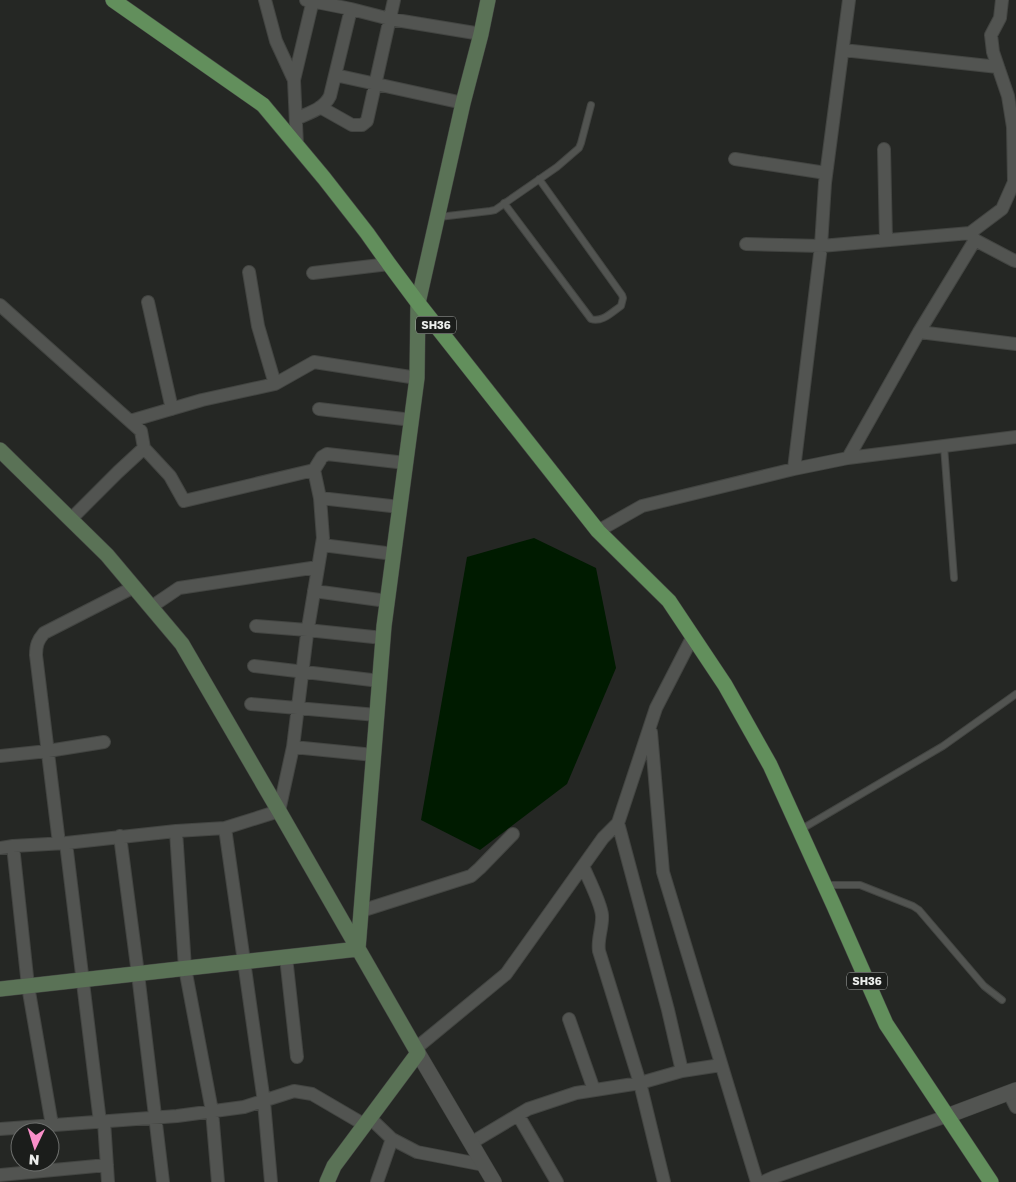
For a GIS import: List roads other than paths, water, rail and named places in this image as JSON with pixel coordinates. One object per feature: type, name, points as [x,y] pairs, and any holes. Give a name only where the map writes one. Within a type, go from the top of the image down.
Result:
[{"type":"main road","name":"SH36","points":[[113,0],[263,105],[324,178],[418,302],[598,531],[669,601],[725,685],[770,765],[886,1024],[991,1182]]},
{"type":"main road","points":[[358,949],[383,638],[417,378],[418,302],[488,0]]},
{"type":"main road","points":[[0,450],[107,554],[182,644],[280,811],[416,1051],[334,1166],[327,1182]]},
{"type":"main road","points":[[0,989],[358,949]]},
{"type":"street","points":[[265,0],[276,41],[294,80]]},
{"type":"street","points":[[320,107],[352,125],[362,125],[366,121],[394,0]]},
{"type":"street","points":[[794,469],[821,246],[826,173],[850,0]]},
{"type":"street","points":[[848,458],[972,236],[1002,209],[1014,182],[1012,92],[998,67],[993,52],[991,35],[1000,18],[1002,0]]},
{"type":"street","points":[[297,146],[294,80],[311,1],[390,18],[481,34]]},
{"type":"street","points":[[296,119],[327,102],[351,10]]},
{"type":"street","points":[[843,50],[998,67]]},
{"type":"street","points":[[335,75],[463,103]]},
{"type":"street","points":[[884,149],[886,240]]},
{"type":"street","points":[[735,159],[826,173]]},
{"type":"street","points":[[1002,209],[1016,210]]},
{"type":"street","points":[[746,244],[821,246],[886,240],[972,236],[1016,261]]},
{"type":"street","points":[[313,273],[389,264]]},
{"type":"street","points":[[249,272],[258,326],[275,384]]},
{"type":"street","points":[[148,302],[172,409]]},
{"type":"street","points":[[0,305],[141,432],[144,448],[170,476],[184,501],[314,470]]},
{"type":"street","points":[[918,332],[1016,344]]},
{"type":"street","points":[[130,421],[202,400],[275,384],[314,362],[417,378]]},
{"type":"street","points":[[319,409],[412,420]]},
{"type":"street","points":[[598,531],[642,506],[794,469],[848,458],[1016,437]]},
{"type":"street","points":[[71,519],[144,448]]},
{"type":"street","points":[[0,848],[225,828],[280,811],[292,746],[323,538],[320,498],[314,470],[322,457],[327,454],[406,463]]},
{"type":"street","points":[[320,498],[400,507]]},
{"type":"street","points":[[322,545],[394,554]]},
{"type":"street","points":[[151,607],[179,588],[318,567]]},
{"type":"street","points":[[108,1182],[102,1121],[83,980],[48,751],[36,646],[44,633],[134,586]]},
{"type":"street","points":[[314,591],[387,601]]},
{"type":"street","points":[[256,626],[383,638]]},
{"type":"street","points":[[494,1182],[416,1051],[506,974],[603,838],[618,823],[656,708],[692,636]]},
{"type":"street","points":[[254,666],[380,681]]},
{"type":"street","points":[[252,704],[377,715]]},
{"type":"street","points":[[650,726],[663,872],[757,1182]]},
{"type":"street","points":[[0,756],[104,742]]},
{"type":"street","points":[[292,746],[374,755]]},
{"type":"street","points":[[618,823],[668,1010],[682,1071]]},
{"type":"street","points":[[225,828],[264,1102],[271,1182]]},
{"type":"street","points":[[176,831],[185,968],[212,1111],[218,1182]]},
{"type":"street","points":[[361,911],[471,876],[513,834]]},
{"type":"street","points":[[120,836],[163,1182]]},
{"type":"street","points":[[13,846],[28,986],[51,1122]]},
{"type":"street","points":[[583,866],[602,914],[598,939],[599,951],[640,1083],[664,1182]]},
{"type":"street","points":[[286,957],[296,1057]]},
{"type":"street","points":[[569,1019],[594,1090]]},
{"type":"street","points":[[471,1143],[528,1109],[576,1092],[640,1083],[682,1071],[722,1066]]},
{"type":"street","points":[[60,1124],[156,1117],[244,1107],[294,1091],[312,1094],[367,1122],[392,1139],[417,1152],[484,1165]]},
{"type":"street","points":[[766,1181],[1012,1092],[1016,1107]]},
{"type":"street","points":[[518,1115],[557,1182]]},
{"type":"street","points":[[377,1182],[392,1139]]},
{"type":"street","points":[[0,1175],[47,1176],[107,1165]]},
{"type":"lane","points":[[438,218],[490,211],[558,167],[582,143],[591,105]]},
{"type":"lane","points":[[504,203],[593,321],[600,320],[621,306],[623,302],[622,295],[542,177]]},
{"type":"lane","points":[[944,446],[954,578]]},
{"type":"lane","points":[[800,830],[943,746],[1016,694]]},
{"type":"lane","points":[[825,885],[860,885],[913,906],[919,910],[984,986],[1002,1000]]}]
